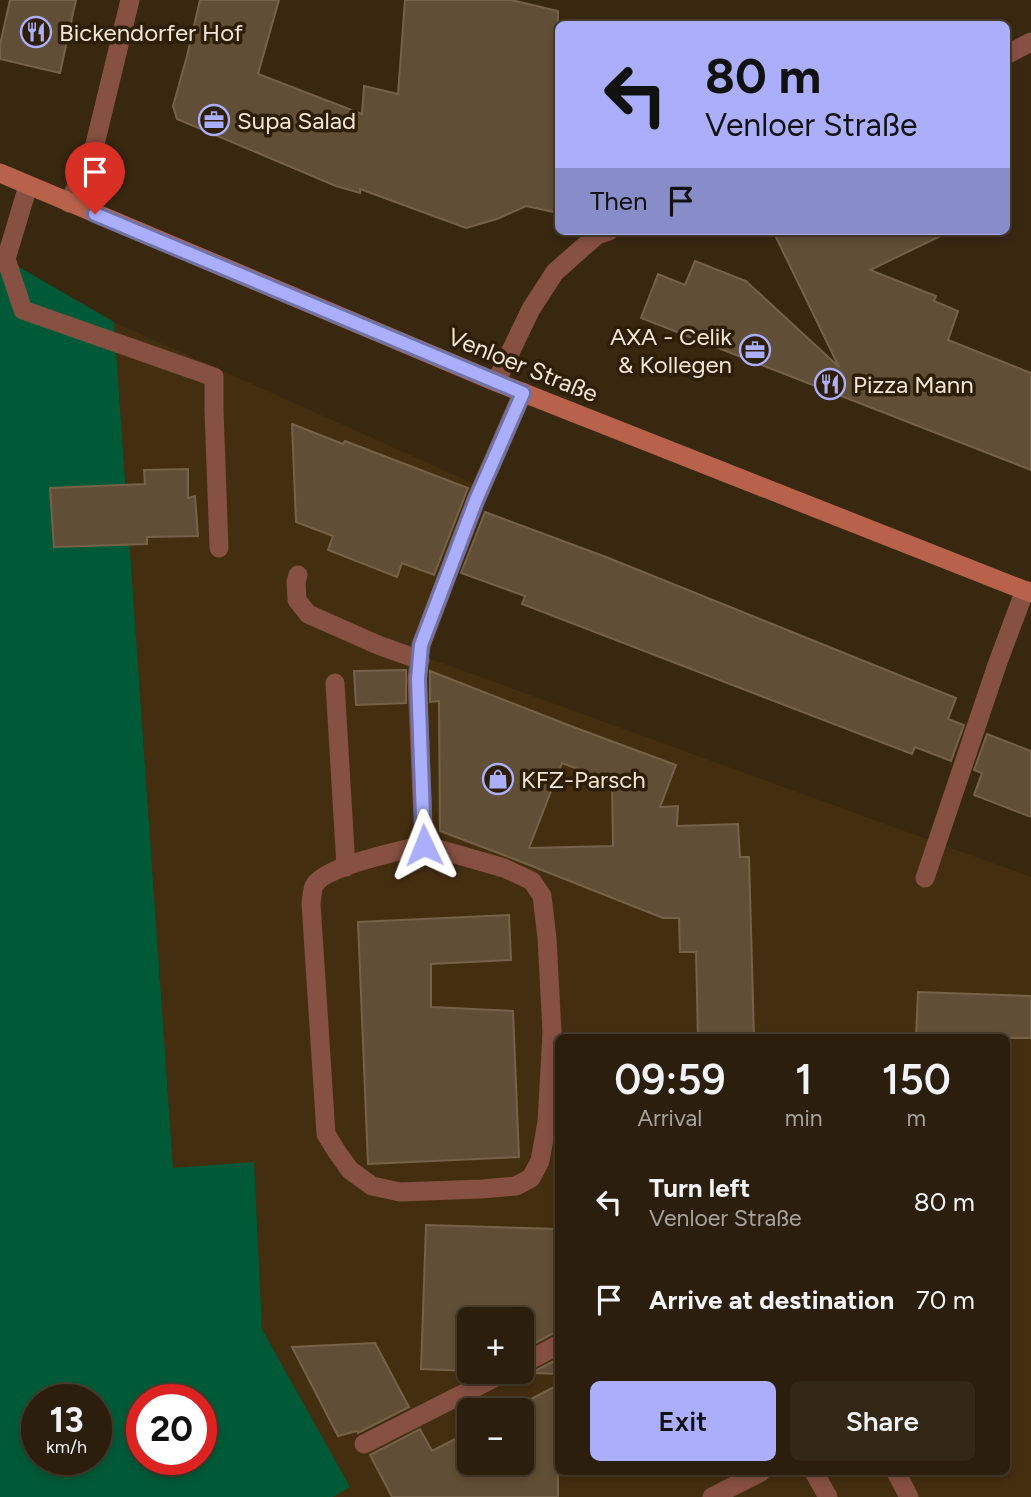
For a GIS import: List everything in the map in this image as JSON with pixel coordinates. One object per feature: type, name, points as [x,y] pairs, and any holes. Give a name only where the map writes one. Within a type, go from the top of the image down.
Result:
[{"type":"main road","name":"Venloer Straße","points":[[0,173],[496,382],[1028,592]]},
{"type":"street","points":[[69,204],[95,144],[131,0]]},
{"type":"street","points":[[1010,53],[1031,42]]},
{"type":"street","points":[[28,186],[6,259],[23,310],[214,377],[219,548]]},
{"type":"street","points":[[496,382],[531,309],[555,272],[597,235]]},
{"type":"street","points":[[424,845],[418,679],[421,645],[476,500],[523,393]]},
{"type":"street","points":[[298,575],[297,600],[308,614],[420,660]]},
{"type":"street","points":[[925,878],[998,662],[1028,592]]},
{"type":"street","points":[[335,683],[346,867]]},
{"type":"street","points":[[424,845],[505,868],[532,881],[542,896],[552,1032],[547,1122],[540,1161],[531,1178],[516,1186],[400,1192],[372,1186],[350,1170],[326,1134],[311,902],[314,885],[328,874],[364,860],[424,845]]},
{"type":"street","points":[[534,1358],[555,1347]]},
{"type":"street","points":[[365,1444],[482,1384]]},
{"type":"street","points":[[712,1497],[755,1475]]},
{"type":"street","points":[[816,1475],[828,1497]]},
{"type":"street","points":[[898,1475],[909,1497]]},
{"type":"shaded area","points":[[114,322],[488,490],[428,658],[1031,877],[1031,1497],[333,1497],[349,1486],[262,1329],[254,1162],[173,1169]]},
{"type":"green space","points":[[0,256],[114,322],[173,1168],[254,1162],[262,1329],[350,1487],[333,1497],[0,1497]]},
{"type":"building","points":[[10,0],[76,0],[60,73],[0,59],[0,45]]},
{"type":"building","points":[[200,0],[279,0],[258,74],[362,114],[364,86],[398,94],[405,0],[511,0],[558,11],[558,21],[555,21],[555,212],[526,206],[497,219],[466,228],[360,189],[360,193],[336,186],[177,119],[173,106]]},
{"type":"building","points":[[775,235],[943,235],[870,270],[936,296],[934,301],[958,311],[948,340],[1031,373],[1031,470],[641,318],[658,274],[685,285],[695,261],[746,281],[839,367]]},
{"type":"building","points":[[292,424],[343,444],[345,441],[468,488],[434,575],[402,563],[397,577],[328,550],[333,536],[296,522]]},
{"type":"building","points":[[188,469],[188,498],[195,496],[198,536],[147,537],[147,544],[54,547],[50,488],[145,484],[144,470]]},
{"type":"building","points":[[485,512],[606,557],[956,698],[948,719],[964,725],[951,761],[915,747],[912,754],[522,604],[525,596],[461,573]]},
{"type":"building","points":[[406,670],[406,703],[356,705],[354,671]]},
{"type":"building","points":[[430,671],[676,765],[660,807],[678,806],[677,826],[738,824],[740,857],[749,857],[754,1034],[698,1034],[696,952],[680,952],[679,918],[663,918],[440,831],[439,701],[430,702]],"holes":[[[562,763],[612,782],[613,846],[529,848]]]},
{"type":"building","points":[[987,734],[1031,751],[1031,817],[974,795],[982,773],[974,770]]},
{"type":"building","points":[[509,915],[511,960],[431,964],[431,1007],[513,1011],[519,1157],[368,1164],[358,922]]},
{"type":"building","points":[[918,992],[1031,996],[1031,1038],[1010,1038],[1010,1034],[916,1034]]},
{"type":"building","points":[[426,1225],[555,1229],[555,1334],[534,1344],[534,1307],[457,1307],[457,1370],[421,1369]]},
{"type":"building","points":[[375,1343],[409,1407],[358,1433],[357,1431],[338,1436],[292,1347]]},
{"type":"building","points":[[555,1361],[555,1374],[534,1373],[534,1371]]},
{"type":"building","points":[[555,1387],[555,1475],[558,1475],[558,1497],[392,1497],[370,1455],[420,1429],[432,1451],[457,1438],[457,1475],[534,1475],[533,1398]]},
{"type":"place","name":"Bickendorfer Hof","points":[[36,32]]},
{"type":"place","name":"Supa Salad","points":[[214,120]]},
{"type":"place","name":"AXA - Celik & Kollegen","points":[[755,350]]},
{"type":"place","name":"Pizza Mann","points":[[830,384]]},
{"type":"place","name":"KFZ-Parsch","points":[[498,779]]},
{"type":"route","points":[[95,214],[523,393],[476,500],[421,645],[418,679],[424,845]]}]
